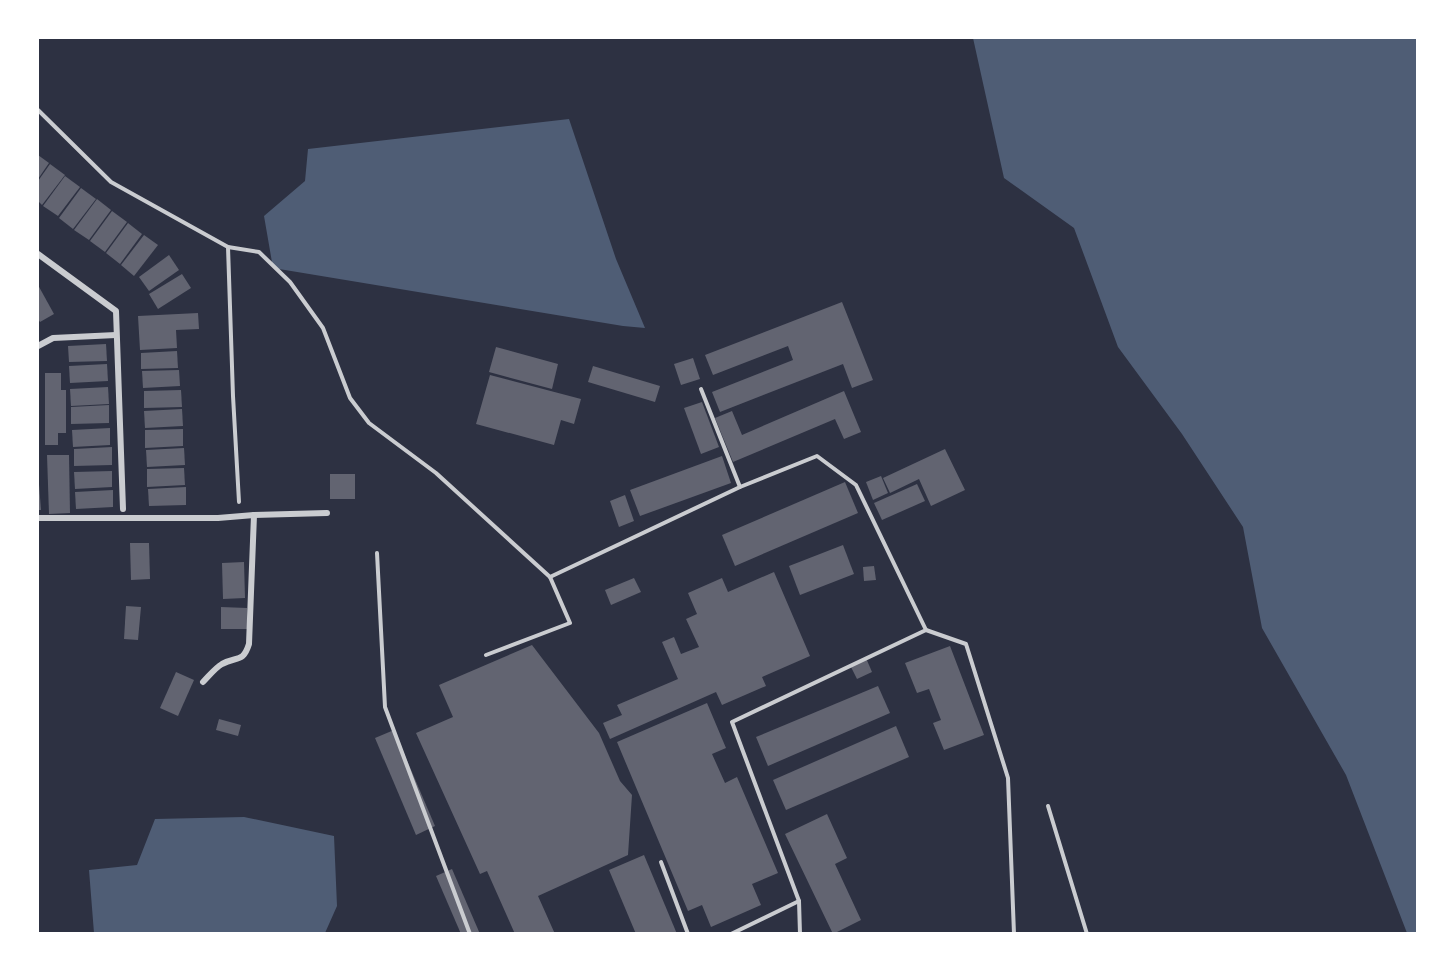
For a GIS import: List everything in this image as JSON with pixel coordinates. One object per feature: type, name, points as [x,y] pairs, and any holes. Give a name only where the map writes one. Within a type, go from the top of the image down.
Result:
[{"type":"street","points":[[38,254],[116,311],[123,509]]},
{"type":"street","points":[[38,346],[53,338],[116,334]]},
{"type":"street","points":[[38,518],[218,518],[327,513]]},
{"type":"street","points":[[203,682],[221,665],[241,658],[246,653],[249,644],[254,515]]},
{"type":"lane","points":[[38,110],[111,182],[228,247],[259,252],[290,282],[323,328],[350,398],[369,423],[436,473],[550,578],[570,623],[486,655]]},
{"type":"lane","points":[[228,247],[239,502]]},
{"type":"lane","points":[[701,389],[740,487]]},
{"type":"lane","points":[[550,578],[740,487],[817,456],[856,485],[926,630]]},
{"type":"lane","points":[[377,553],[385,707],[470,933]]},
{"type":"lane","points":[[800,933],[799,901],[732,722],[926,630],[966,644],[1008,778],[1014,933]]},
{"type":"lane","points":[[1048,806],[1087,933]]},
{"type":"lane","points":[[662,862],[688,933]]},
{"type":"lane","points":[[731,933],[799,901]]},
{"type":"water","points":[[973,38],[1417,38],[1417,933],[1407,933],[1346,775],[1262,628],[1243,527],[1182,434],[1118,347],[1074,228],[1004,178]]},
{"type":"water","points":[[569,119],[616,259],[645,328],[273,268],[264,216],[305,181],[308,149]]},
{"type":"water","points":[[244,817],[334,836],[337,906],[325,933],[94,933],[89,870],[137,865],[155,819]]},
{"type":"building","points":[[38,155],[49,163],[38,179]]},
{"type":"building","points":[[50,164],[65,175],[42,205],[38,201],[38,181]]},
{"type":"building","points":[[65,176],[80,187],[58,216],[43,206]]},
{"type":"building","points":[[81,188],[96,199],[73,229],[59,218]]},
{"type":"building","points":[[97,199],[111,210],[89,240],[74,230]]},
{"type":"building","points":[[112,211],[127,222],[105,252],[90,241]]},
{"type":"building","points":[[128,223],[142,234],[120,264],[106,253]]},
{"type":"building","points":[[144,235],[158,245],[134,276],[121,265]]},
{"type":"building","points":[[169,255],[179,270],[149,291],[139,277]]},
{"type":"building","points":[[182,274],[191,288],[158,309],[149,294]]},
{"type":"building","points":[[38,285],[54,314],[40,322],[38,319]]},
{"type":"building","points":[[842,302],[873,380],[852,388],[843,364],[720,412],[712,392],[793,360],[788,346],[713,375],[705,355]]},
{"type":"building","points":[[198,313],[199,329],[176,330],[177,348],[140,350],[138,316]]},
{"type":"building","points":[[106,344],[107,361],[69,362],[68,346]]},
{"type":"building","points":[[496,347],[558,364],[552,389],[489,372]]},
{"type":"building","points":[[177,351],[178,368],[141,369],[141,353]]},
{"type":"building","points":[[693,358],[700,379],[681,385],[674,364]]},
{"type":"building","points":[[107,364],[108,381],[70,383],[69,366]]},
{"type":"building","points":[[593,366],[660,386],[655,402],[588,382]]},
{"type":"building","points":[[179,370],[180,386],[143,388],[142,371]]},
{"type":"building","points":[[45,373],[61,373],[61,390],[66,390],[66,433],[58,433],[58,445],[45,445]]},
{"type":"building","points":[[490,375],[581,399],[574,424],[561,420],[554,445],[476,424]]},
{"type":"building","points":[[108,387],[109,404],[71,406],[70,389]]},
{"type":"building","points":[[181,390],[182,407],[144,408],[144,391]]},
{"type":"building","points":[[844,391],[861,432],[844,439],[835,419],[733,462],[715,418],[732,411],[742,435]]},
{"type":"building","points":[[702,402],[719,447],[701,454],[684,408]]},
{"type":"building","points":[[109,405],[109,423],[71,424],[71,407]]},
{"type":"building","points":[[182,409],[183,426],[145,428],[144,411]]},
{"type":"building","points":[[110,428],[110,445],[73,447],[72,430]]},
{"type":"building","points":[[183,429],[183,446],[145,448],[145,430]]},
{"type":"building","points":[[112,447],[112,465],[74,466],[74,449]]},
{"type":"building","points":[[184,448],[185,465],[147,467],[146,450]]},
{"type":"building","points":[[945,449],[965,490],[931,506],[919,479],[890,493],[883,478]]},
{"type":"building","points":[[47,455],[69,455],[70,513],[49,514]]},
{"type":"building","points":[[722,456],[731,483],[640,516],[630,490]]},
{"type":"building","points":[[184,468],[185,485],[147,487],[147,469]]},
{"type":"building","points":[[112,471],[112,487],[75,489],[74,472]]},
{"type":"building","points":[[330,474],[355,474],[355,499],[330,499]]},
{"type":"building","points":[[881,476],[888,493],[873,500],[866,482]]},
{"type":"building","points":[[845,482],[858,513],[735,566],[722,535]]},
{"type":"building","points":[[39,484],[41,510],[38,510]]},
{"type":"building","points":[[917,484],[925,501],[882,520],[874,503]]},
{"type":"building","points":[[186,487],[186,505],[149,506],[148,489]]},
{"type":"building","points":[[113,490],[113,507],[76,509],[75,492]]},
{"type":"building","points":[[625,495],[634,521],[619,527],[610,501]]},
{"type":"building","points":[[130,543],[149,543],[150,579],[131,580]]},
{"type":"building","points":[[843,545],[854,574],[800,595],[789,566]]},
{"type":"building","points":[[244,562],[245,598],[223,599],[222,563]]},
{"type":"building","points":[[874,566],[876,580],[864,581],[863,567]]},
{"type":"building","points":[[774,572],[810,656],[762,677],[766,686],[722,705],[716,692],[610,739],[603,723],[622,715],[617,705],[678,679],[662,642],[674,637],[681,654],[699,647],[686,619],[697,614],[688,593],[722,578],[728,592]]},
{"type":"building","points":[[634,578],[641,592],[611,605],[605,590]]},
{"type":"building","points":[[126,606],[141,607],[138,640],[124,639]]},
{"type":"building","points":[[221,607],[247,608],[247,629],[221,629]]},
{"type":"building","points":[[532,645],[599,733],[620,781],[632,795],[628,855],[538,896],[555,934],[515,934],[487,871],[480,874],[416,733],[453,717],[439,685]]},
{"type":"building","points":[[950,646],[984,735],[944,750],[933,723],[941,720],[929,689],[917,693],[905,663]]},
{"type":"building","points":[[866,658],[872,672],[857,679],[850,665]]},
{"type":"building","points":[[176,672],[194,680],[178,716],[160,708]]},
{"type":"building","points":[[878,686],[890,713],[768,766],[756,737]]},
{"type":"building","points":[[707,703],[726,748],[712,754],[725,783],[737,777],[778,873],[752,884],[761,905],[711,927],[702,905],[688,911],[617,742]]},
{"type":"building","points":[[219,719],[241,725],[238,736],[216,730]]},
{"type":"building","points":[[896,726],[909,757],[786,810],[773,780]]},
{"type":"building","points":[[394,730],[435,826],[416,835],[375,738]]},
{"type":"building","points":[[827,814],[847,858],[835,864],[861,920],[833,934],[785,834]]},
{"type":"building","points":[[644,855],[677,934],[636,934],[609,870]]},
{"type":"building","points":[[452,869],[480,934],[461,934],[436,876]]}]
